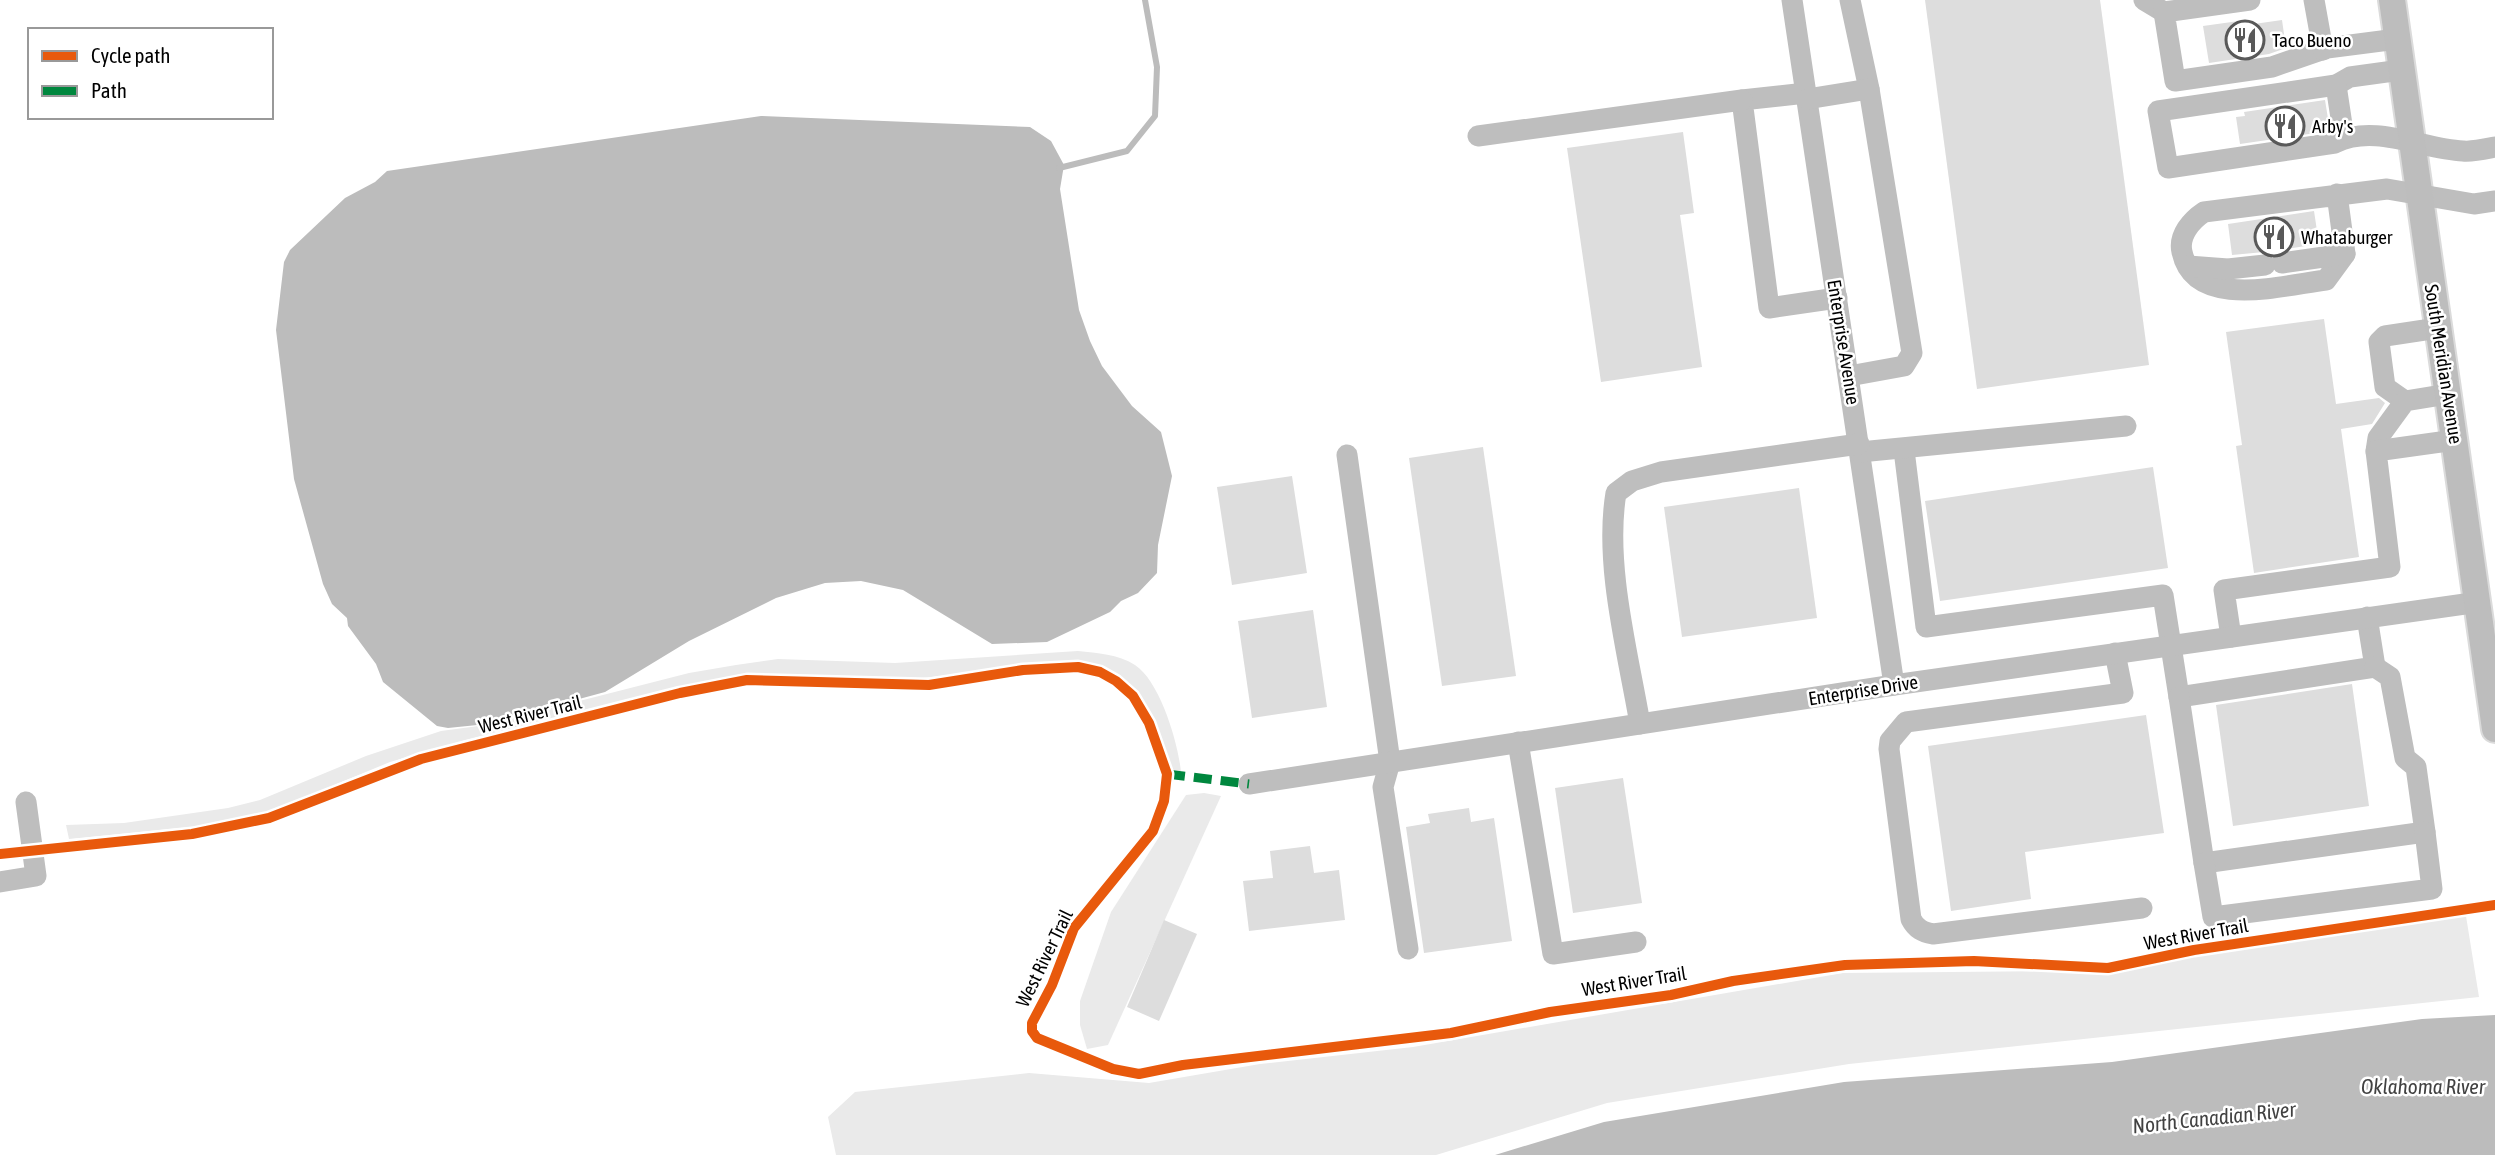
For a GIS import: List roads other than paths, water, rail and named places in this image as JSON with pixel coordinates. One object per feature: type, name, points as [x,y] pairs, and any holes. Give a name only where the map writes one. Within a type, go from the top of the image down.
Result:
[{"type":"main road","name":"South Meridian Avenue","points":[[2392,0],[2417,195],[2479,602],[2495,729]]},
{"type":"street","name":"Enterprise Avenue","points":[[1792,0],[1860,448],[1906,722]]},
{"type":"street","points":[[1849,376],[1904,366],[1912,353],[1869,89],[1850,0]]},
{"type":"street","points":[[2144,0],[2164,12],[2250,0]]},
{"type":"street","points":[[2314,0],[2323,50]]},
{"type":"street","points":[[2164,12],[2175,81],[2272,67],[2323,50],[2397,39]]},
{"type":"street","points":[[2401,70],[2350,77],[2336,85],[2158,111],[2168,168],[2335,143],[2344,138],[2378,136],[2464,152],[2495,148]]},
{"type":"street","points":[[2336,85],[2344,138]]},
{"type":"street","points":[[1478,136],[1742,100],[1869,89]]},
{"type":"street","points":[[1742,100],[1769,307],[1837,298]]},
{"type":"street","points":[[2337,194],[2345,254],[2326,280],[2243,291],[2210,286],[2188,266],[2181,250],[2183,237],[2191,221],[2204,212],[2337,194],[2387,189],[2474,204],[2495,201]]},
{"type":"street","points":[[2188,266],[2228,269],[2345,254]]},
{"type":"street","points":[[2438,328],[2385,336],[2379,342],[2385,387],[2405,401],[2448,394]]},
{"type":"street","points":[[2231,637],[2224,590],[2390,567],[2376,452],[2378,438],[2405,401]]},
{"type":"street","points":[[1640,724],[1619,591],[1612,519],[1616,493],[1632,481],[1661,472],[1860,448],[1904,450],[2126,426]]},
{"type":"street","points":[[2376,452],[2455,440]]},
{"type":"street","points":[[1904,450],[1926,627],[2163,595],[2213,917],[2432,889],[2416,767],[2405,758],[2390,677],[2375,667],[2179,697]]},
{"type":"street","points":[[1347,456],[1390,762],[1383,787],[1408,950]]},
{"type":"street","name":"Enterprise Drive","points":[[1249,784],[1898,684],[2479,602]]},
{"type":"street","points":[[2367,617],[2375,667]]},
{"type":"street","points":[[2115,653],[2123,694],[1906,722],[1890,741],[1889,749],[1914,925],[1933,934],[2142,908]]},
{"type":"street","points":[[1518,743],[1553,954],[1636,942]]},
{"type":"street","points":[[0,882],[36,876],[26,802]]},
{"type":"street","points":[[2204,863],[2425,832]]},
{"type":"water","points":[[761,116],[1030,127],[1051,141],[1064,165],[1060,189],[1079,310],[1090,341],[1102,366],[1132,406],[1161,432],[1172,476],[1158,545],[1157,573],[1138,593],[1121,601],[1110,612],[1047,642],[992,644],[903,590],[861,581],[825,583],[776,598],[689,641],[605,692],[487,724],[448,728],[437,726],[383,682],[376,664],[348,626],[347,618],[332,604],[323,584],[294,479],[276,330],[284,262],[290,250],[345,198],[375,182],[387,171]]},
{"type":"water","name":"Oklahoma River","points":[[2495,1015],[2495,1155],[1495,1155],[1604,1122],[1844,1082],[2112,1062],[2422,1019]]},
{"type":"waterway","points":[[1059,168],[1127,151],[1155,116],[1157,67],[1145,0]]},
{"type":"place","name":"Taco Bueno","points":[[2245,40]]},
{"type":"place","name":"Arby's","points":[[2285,126]]},
{"type":"place","name":"Whataburger","points":[[2274,237]]},
{"type":"water label","name":"North Canadian River","points":[[2214,1118]]}]
